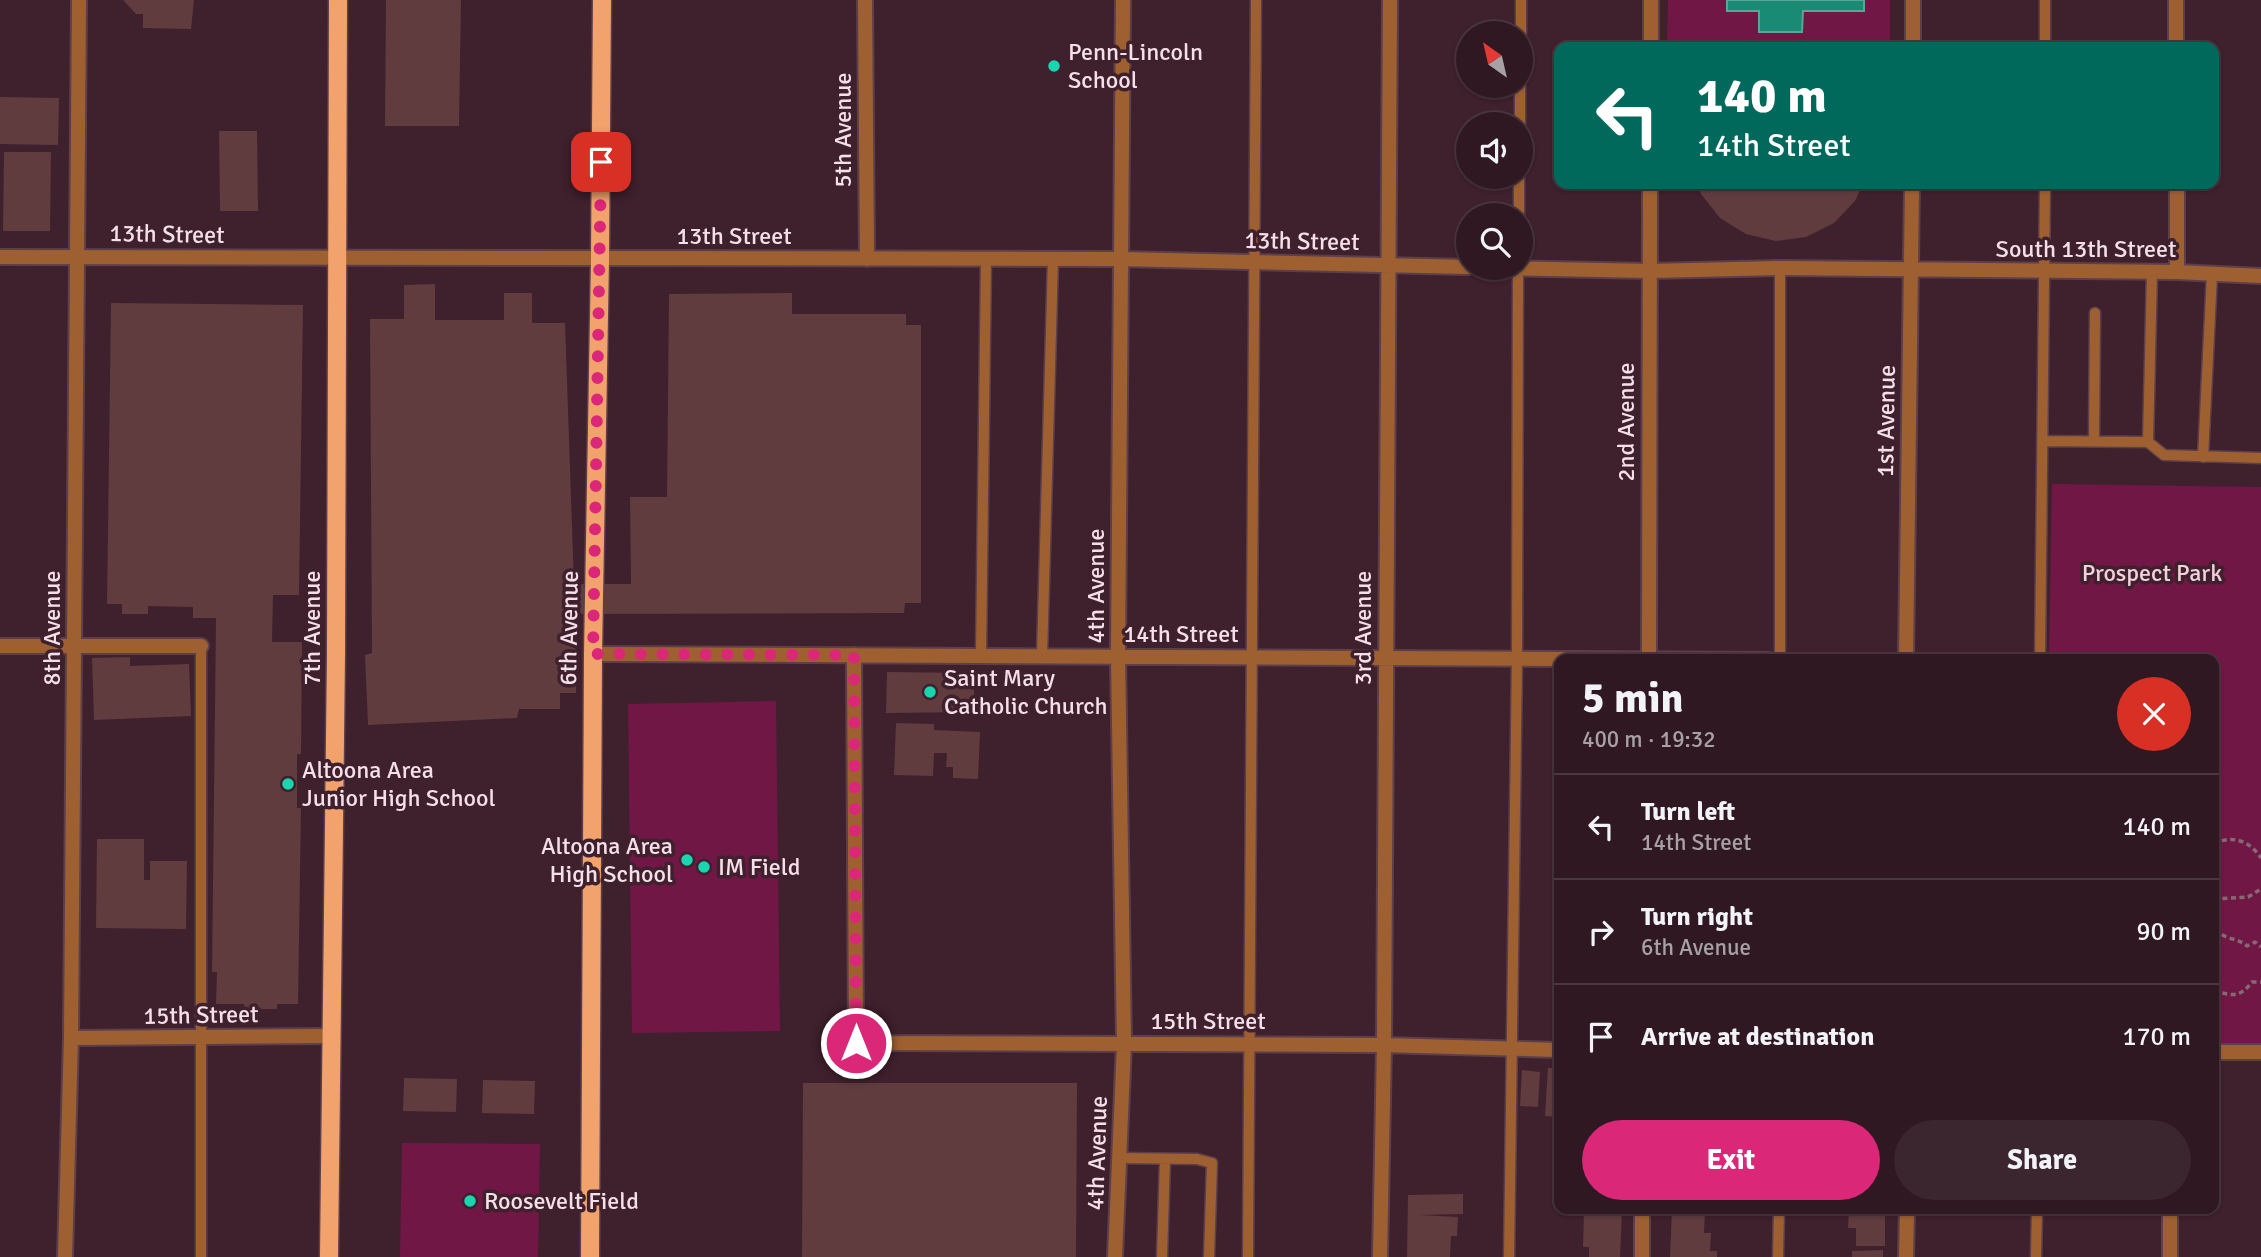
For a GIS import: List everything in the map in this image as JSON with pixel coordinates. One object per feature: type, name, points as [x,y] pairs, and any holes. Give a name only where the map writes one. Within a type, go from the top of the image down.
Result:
[{"type":"main road","name":"7th Avenue","points":[[329,1257],[336,653],[338,0]]},
{"type":"main road","name":"6th Avenue","points":[[590,1257],[593,654],[602,0]]},
{"type":"street","name":"8th Avenue","points":[[65,1257],[71,1038],[79,0]]},
{"type":"street","name":"5th Avenue","points":[[865,0],[867,259]]},
{"type":"street","name":"4th Avenue","points":[[1115,1257],[1124,1044],[1118,656],[1123,0]]},
{"type":"street","name":"3rd Avenue","points":[[1380,1257],[1384,1045],[1390,0]]},
{"type":"street","points":[[1651,0],[1651,42]]},
{"type":"street","points":[[1913,0],[1913,42]]},
{"type":"street","points":[[2176,0],[2176,42]]},
{"type":"street","name":"2nd Avenue","points":[[1648,654],[1650,189]]},
{"type":"street","name":"1st Avenue","points":[[1906,654],[1912,189]]},
{"type":"street","points":[[2177,189],[2177,272]]},
{"type":"street","name":"13th Street","points":[[0,257],[1121,259],[1456,267]]},
{"type":"street","points":[[1533,268],[1911,271]]},
{"type":"street","name":"South 13th Street","points":[[1911,271],[2177,272],[2261,276]]},
{"type":"street","points":[[0,646],[201,646]]},
{"type":"street","name":"14th Street","points":[[593,654],[1554,658]]},
{"type":"street","name":"15th Street","points":[[854,655],[856,1043],[1384,1045],[1554,1050]]},
{"type":"street","name":"15th Street","points":[[71,1038],[331,1036]]},
{"type":"street","points":[[2219,1052],[2261,1052]]},
{"type":"street","points":[[1642,1257],[1643,1214]]},
{"type":"street","points":[[1906,1257],[1907,1214]]},
{"type":"street","points":[[2170,1214],[2170,1257]]},
{"type":"lane","points":[[1248,1257],[1256,0]]},
{"type":"lane","points":[[1521,0],[1521,21]]},
{"type":"lane","points":[[2045,0],[2045,42]]},
{"type":"lane","points":[[2040,654],[2045,189]]},
{"type":"lane","points":[[981,656],[986,259]]},
{"type":"lane","points":[[1042,656],[1053,259]]},
{"type":"lane","points":[[1780,268],[1780,654]]},
{"type":"lane","points":[[2148,442],[2152,272]]},
{"type":"lane","points":[[2203,457],[2212,274]]},
{"type":"lane","points":[[1509,1257],[1517,658],[1518,280]]},
{"type":"lane","points":[[2094,441],[2095,313]]},
{"type":"lane","points":[[2043,441],[2148,442],[2164,456],[2261,458]]},
{"type":"lane","points":[[201,646],[201,1257]]},
{"type":"lane","points":[[1119,1158],[1197,1158],[1212,1163],[1209,1257]]},
{"type":"lane","points":[[1163,1257],[1165,1160]]},
{"type":"lane","points":[[1778,1257],[1779,1214]]},
{"type":"lane","points":[[2036,1257],[2037,1214]]},
{"type":"path","points":[[2219,842],[2235,839],[2254,849],[2261,858]]},
{"type":"path","points":[[2219,899],[2242,898],[2261,889]]},
{"type":"path","points":[[2219,933],[2226,938],[2238,939],[2247,946],[2255,942],[2261,947]]},
{"type":"path","points":[[2219,992],[2228,995],[2240,994],[2252,982],[2261,982]]},
{"type":"green space","points":[[1668,0],[1890,0],[1890,42],[1667,42]]},
{"type":"green space","name":"Prospect Park","points":[[2052,484],[2261,487],[2261,1046],[2219,1045],[2219,654],[2049,654]]},
{"type":"green space","name":"IM Field","points":[[776,701],[780,1031],[632,1033],[628,704]]},
{"type":"green space","name":"Roosevelt Field","points":[[402,1143],[540,1144],[538,1257],[400,1257]]},
{"type":"shaded area","points":[[1727,0],[1864,0],[1864,11],[1803,11],[1802,32],[1759,32],[1759,11],[1727,11]]},
{"type":"building","points":[[123,0],[194,0],[191,29],[143,28],[143,14],[136,14]]},
{"type":"building","points":[[386,0],[461,0],[459,126],[385,126]]},
{"type":"building","points":[[0,97],[59,98],[58,145],[0,144]]},
{"type":"building","points":[[219,131],[257,131],[258,211],[220,211]]},
{"type":"building","points":[[4,152],[51,152],[50,231],[3,231]]},
{"type":"building","points":[[1700,189],[1861,189],[1855,201],[1834,223],[1806,237],[1776,241],[1746,234],[1720,218]]},
{"type":"building","points":[[435,284],[435,320],[504,320],[504,293],[532,293],[532,323],[565,323],[574,584],[631,584],[630,497],[667,497],[669,294],[792,293],[792,314],[906,314],[906,325],[921,325],[921,603],[905,603],[904,613],[576,614],[576,693],[560,693],[560,709],[519,709],[517,718],[368,725],[365,655],[372,653],[370,319],[404,319],[404,285]]},
{"type":"building","points":[[111,303],[303,305],[299,595],[273,595],[272,642],[302,642],[301,754],[297,754],[297,808],[301,808],[298,1004],[277,1004],[277,1009],[244,1009],[244,1004],[216,1004],[217,972],[212,972],[216,618],[193,618],[193,607],[148,606],[148,614],[122,614],[122,604],[107,604]]},
{"type":"building","points":[[130,657],[130,666],[189,664],[191,716],[94,720],[92,658]]},
{"type":"building","name":"Saint Mary Catholic Church","points":[[887,672],[973,673],[975,712],[886,713]]},
{"type":"building","points":[[896,723],[934,724],[934,730],[980,732],[978,779],[953,778],[953,767],[946,767],[947,753],[934,753],[933,776],[894,775]]},
{"type":"building","points":[[97,839],[144,839],[144,880],[150,880],[150,861],[187,861],[186,929],[96,928]]},
{"type":"building","points":[[1548,1068],[1554,1068],[1554,1117],[1545,1116]]},
{"type":"building","points":[[1522,1070],[1540,1072],[1538,1107],[1520,1106]]},
{"type":"building","points":[[404,1078],[457,1079],[456,1112],[403,1111]]},
{"type":"building","points":[[483,1080],[535,1081],[534,1114],[482,1113]]},
{"type":"building","points":[[803,1083],[1077,1083],[1076,1257],[802,1257]]},
{"type":"building","points":[[1463,1194],[1463,1214],[1419,1215],[1458,1217],[1457,1236],[1451,1236],[1450,1257],[1407,1257],[1408,1195]]},
{"type":"building","points":[[1584,1214],[1622,1214],[1620,1257],[1589,1257],[1589,1247],[1583,1247]]},
{"type":"building","points":[[1672,1214],[1705,1214],[1704,1233],[1711,1233],[1710,1251],[1717,1251],[1717,1257],[1670,1257]]},
{"type":"building","points":[[1849,1214],[1885,1214],[1885,1246],[1856,1246],[1856,1228],[1848,1228]]},
{"type":"building","points":[[1883,1250],[1883,1257],[1852,1257],[1852,1251]]},
{"type":"place","name":"Penn-Lincoln School","points":[[1054,66]]},
{"type":"place","name":"Saint Mary Catholic Church","points":[[930,692]]},
{"type":"place","name":"Altoona Area Junior High School","points":[[288,784]]},
{"type":"place","name":"Altoona Area High School","points":[[687,860]]},
{"type":"place","name":"IM Field","points":[[704,867]]},
{"type":"place","name":"Roosevelt Field","points":[[470,1201]]},
{"type":"route","points":[[601,162],[593,654],[854,655],[856,1043]]}]
